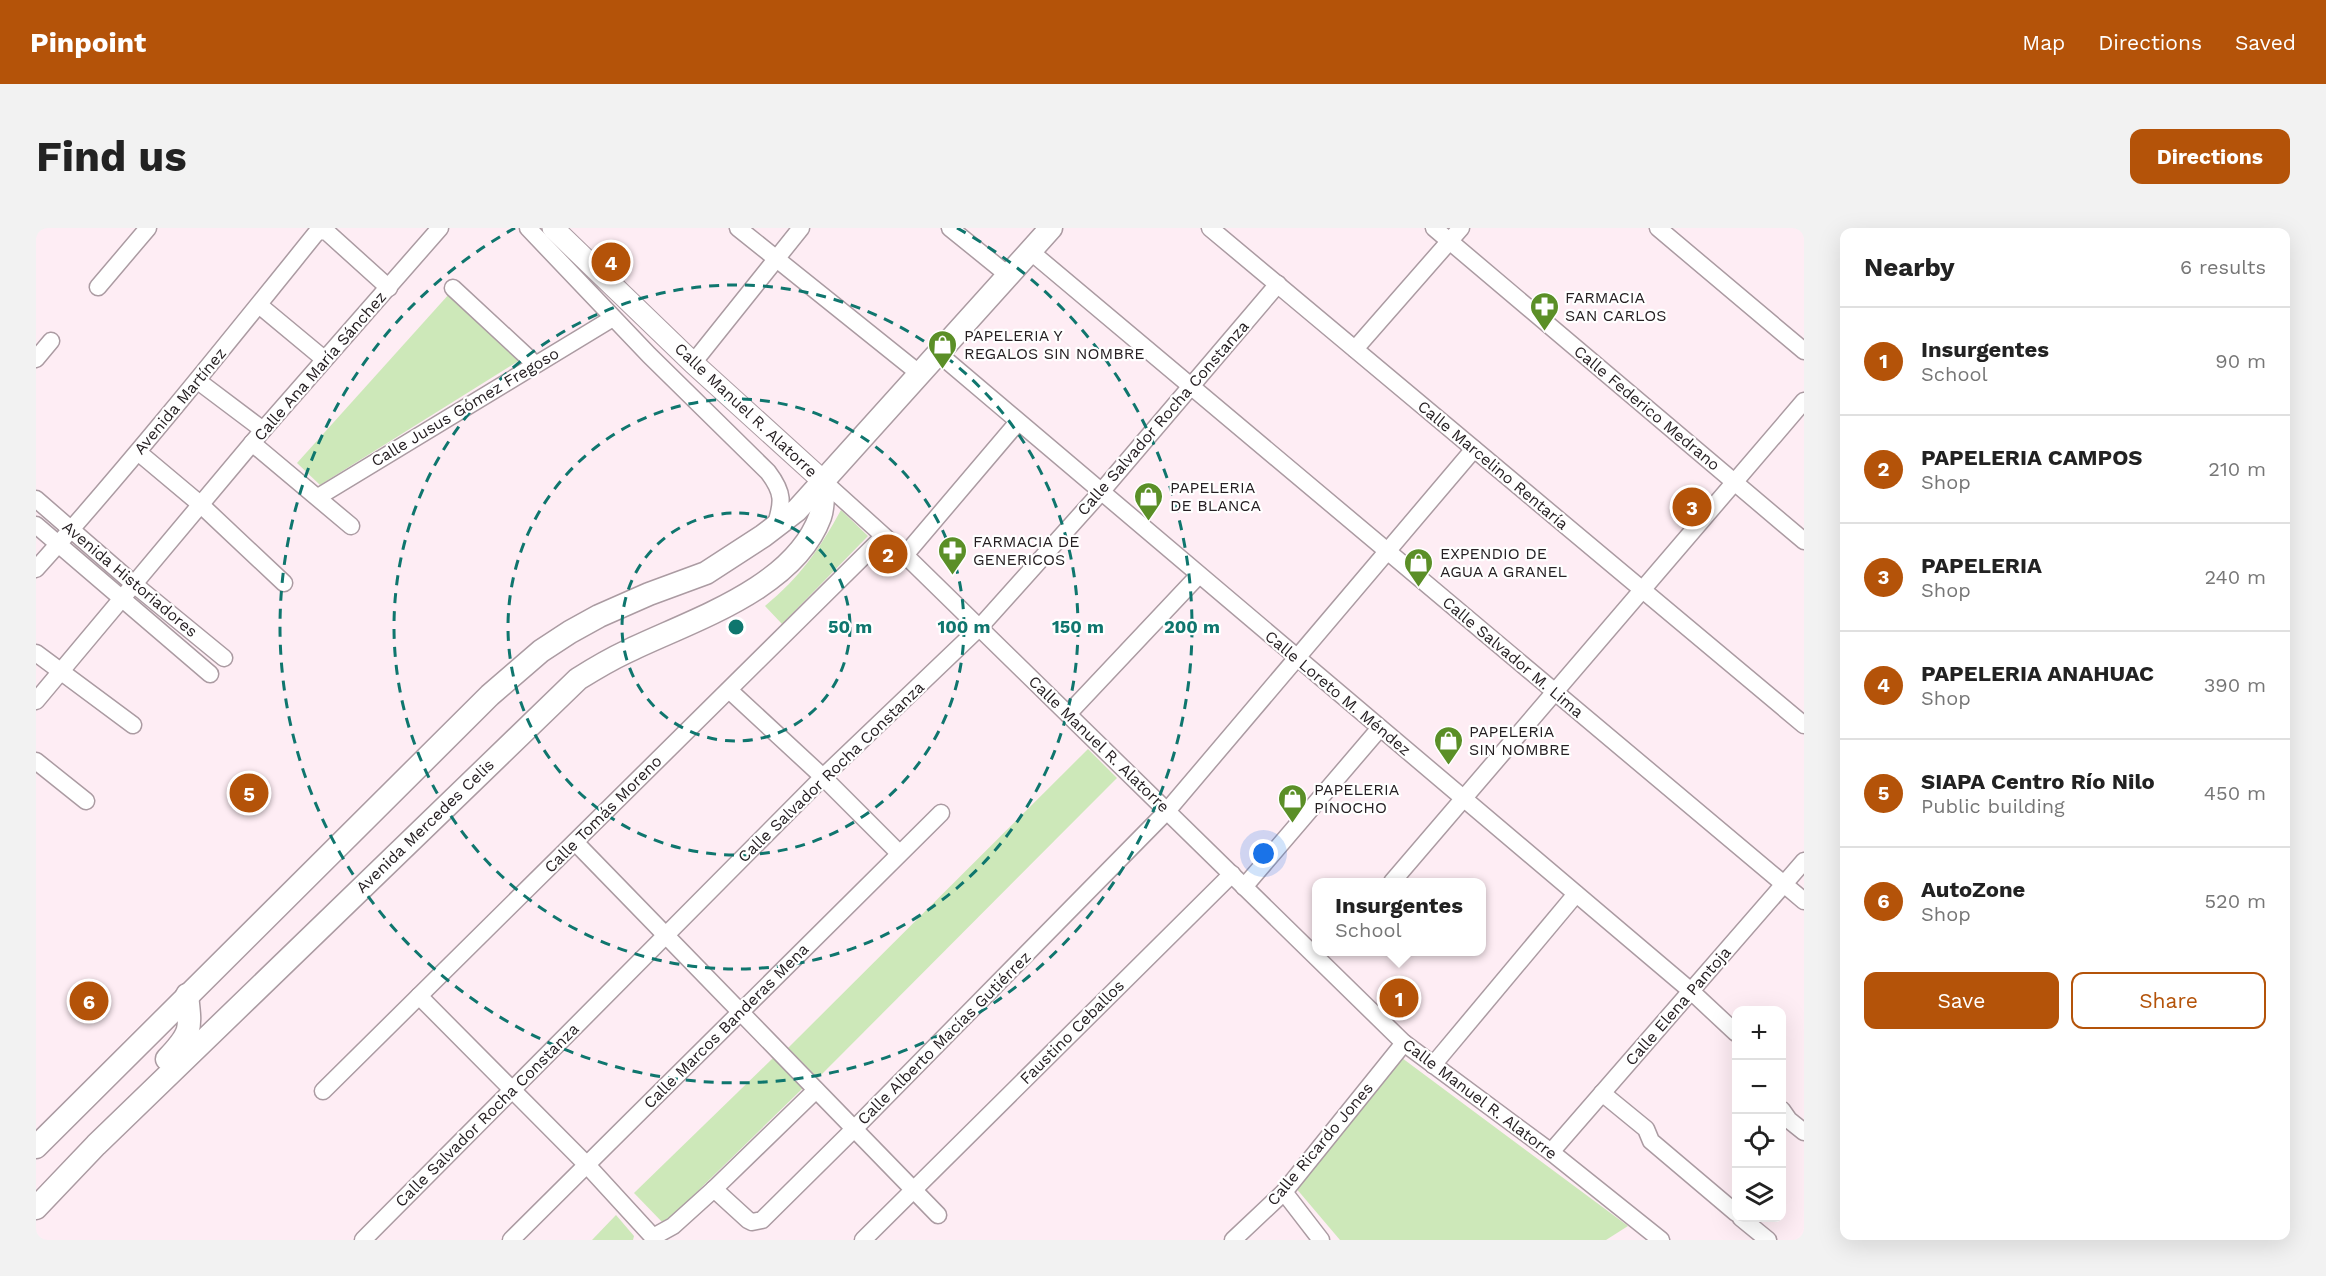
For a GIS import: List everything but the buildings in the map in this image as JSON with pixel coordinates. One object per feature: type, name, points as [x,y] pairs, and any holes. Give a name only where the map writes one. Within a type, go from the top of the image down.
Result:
[{"type":"main road","points":[[36,1147],[490,695],[541,651],[599,616],[706,573],[797,510],[1051,228]]},
{"type":"main road","name":"Avenida Mercedes Celis","points":[[36,1208],[96,1145],[578,679],[628,651],[734,603],[784,567],[804,544],[820,517],[823,481]]},
{"type":"main road","points":[[96,1145],[110,1120],[181,1045],[190,1030],[187,995]]},
{"type":"street","points":[[98,287],[148,228]]},
{"type":"street","name":"Calle Ana María Sánchez","points":[[36,701],[257,437],[440,228]]},
{"type":"street","points":[[528,228],[613,318],[768,472],[781,495],[781,506],[775,527]]},
{"type":"street","name":"Calle Manuel R. Alatorre","points":[[553,228],[693,363],[905,555],[1244,887],[1312,944]]},
{"type":"street","points":[[738,228],[920,374]]},
{"type":"street","points":[[693,363],[801,228]]},
{"type":"street","points":[[950,228],[1008,275]]},
{"type":"street","name":"Calle Marcelino Rentaría","points":[[1210,228],[1804,725]]},
{"type":"street","name":"Calle Federico Medrano","points":[[1434,228],[1804,541]]},
{"type":"street","points":[[1355,349],[1461,228]]},
{"type":"street","points":[[1660,229],[1804,351]]},
{"type":"street","name":"Avenida Martínez","points":[[36,569],[72,530],[198,381],[317,232],[327,232],[389,288]]},
{"type":"street","name":"Calle Salvador M. Lima","points":[[1030,251],[1804,901]]},
{"type":"street","name":"Calle Salvador Rocha Constanza","points":[[363,1240],[823,777],[980,628],[1101,492],[1278,284]]},
{"type":"street","points":[[453,288],[535,364]]},
{"type":"street","points":[[259,304],[324,359]]},
{"type":"street","name":"Calle Jusus Gómez Fregoso","points":[[318,497],[613,318]]},
{"type":"street","points":[[36,359],[51,341]]},
{"type":"street","name":"Calle Loreto M. Méndez","points":[[939,354],[1691,991],[1732,1028]]},
{"type":"street","points":[[198,381],[351,526]]},
{"type":"street","points":[[1395,878],[1804,401]]},
{"type":"street","points":[[905,555],[1018,422]]},
{"type":"street","name":"Calle Alberto Macías Gutiérrez","points":[[714,1189],[748,1220],[759,1222],[855,1129],[1167,812],[1474,449]]},
{"type":"street","points":[[138,452],[200,504],[284,583]]},
{"type":"street","name":"Avenida Historiadores","points":[[36,499],[224,658]]},
{"type":"street","name":"Avenida Historiadores","points":[[36,525],[210,674]]},
{"type":"street","name":"Calle Tomás Moreno","points":[[323,1091],[883,537]]},
{"type":"street","points":[[1068,714],[1199,575]]},
{"type":"street","points":[[36,653],[133,725]]},
{"type":"street","points":[[729,690],[823,777],[898,853]]},
{"type":"street","points":[[1244,887],[1380,728]]},
{"type":"street","points":[[36,761],[86,801]]},
{"type":"street","name":"Calle Marcos Banderas Mena","points":[[512,1240],[898,853],[941,813]]},
{"type":"street","points":[[575,842],[938,1215]]},
{"type":"street","name":"Calle Elena Pantoja","points":[[1551,1152],[1804,861]]},
{"type":"street","name":"Faustino Ceballos","points":[[863,1240],[1232,874]]},
{"type":"street","points":[[1433,1065],[1576,894]]},
{"type":"street","name":"Calle Manuel R. Alatorre","points":[[1328,958],[1404,1043],[1551,1152],[1661,1240]]},
{"type":"street","points":[[420,996],[586,1165],[653,1239],[673,1226],[714,1189],[816,1090]]},
{"type":"street","name":"Calle Ricardo Jones","points":[[1233,1240],[1284,1191],[1404,1043]]},
{"type":"street","points":[[1602,1093],[1646,1129],[1651,1141],[1732,1209]]},
{"type":"street","points":[[1785,1114],[1804,1132]]},
{"type":"street","points":[[1284,1191],[1321,1240]]},
{"type":"street","points":[[1746,1222],[1768,1240]]},
{"type":"green space","points":[[450,293],[520,360],[320,485],[297,463]]},
{"type":"green space","points":[[841,510],[868,536],[782,624],[765,606],[808,562]]},
{"type":"green space","points":[[1088,749],[1117,778],[818,1078],[788,1048]]},
{"type":"green space","points":[[773,1058],[803,1088],[664,1224],[634,1193]]},
{"type":"green space","points":[[1402,1058],[1628,1226],[1606,1240],[1340,1240],[1295,1187]]},
{"type":"green space","points":[[616,1215],[634,1236],[633,1240],[592,1240]]},
{"type":"place","name":"PAPELERIA ANAHUAC","points":[[611,262]]},
{"type":"place","name":"FARMACIA SAN CARLOS","points":[[1544,332]]},
{"type":"place","name":"PAPELERIA Y REGALOS SIN NOMBRE","points":[[943,370]]},
{"type":"place","name":"PAPELERIA","points":[[1692,507]]},
{"type":"place","name":"PAPELERIA DE BLANCA","points":[[1149,522]]},
{"type":"place","name":"PAPELERIA CAMPOS","points":[[888,554]]},
{"type":"place","name":"FARMACIA DE GENERICOS","points":[[952,576]]},
{"type":"place","name":"EXPENDIO DE AGUA A GRANEL","points":[[1419,588]]},
{"type":"place","name":"PAPELERIA SIN NOMBRE","points":[[1448,766]]},
{"type":"place","name":"SIAPA Centro Río Nilo","points":[[249,793]]},
{"type":"place","name":"PAPELERIA PINOCHO","points":[[1293,824]]},
{"type":"place","name":"Insurgentes","points":[[1399,998]]},
{"type":"place","name":"AutoZone","points":[[89,1001]]}]
